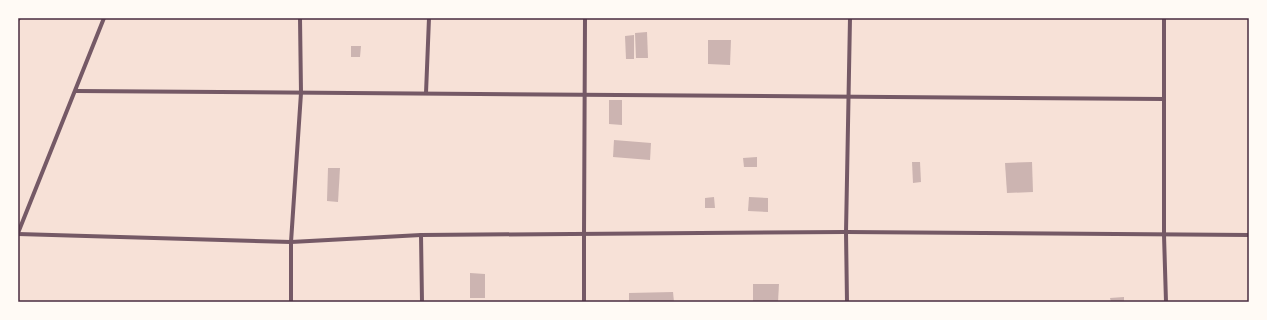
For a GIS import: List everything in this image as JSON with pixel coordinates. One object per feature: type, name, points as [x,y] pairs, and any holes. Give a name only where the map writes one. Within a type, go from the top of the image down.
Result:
[{"type":"street","points":[[104,18],[18,233],[291,242],[421,235],[846,232],[1249,235]]},
{"type":"street","points":[[290,302],[291,242],[301,92],[300,18]]},
{"type":"street","points":[[426,94],[429,18]]},
{"type":"street","points":[[584,302],[585,18]]},
{"type":"street","points":[[847,302],[846,232],[850,18]]},
{"type":"street","points":[[1164,18],[1164,235],[1166,302]]},
{"type":"street","points":[[76,91],[1164,99]]},
{"type":"street","points":[[421,235],[422,302]]},
{"type":"building","points":[[647,32],[648,58],[636,58],[635,33]]},
{"type":"building","points":[[634,35],[634,59],[626,59],[625,36]]},
{"type":"building","points":[[708,40],[731,40],[730,65],[708,64]]},
{"type":"building","points":[[351,46],[361,46],[360,57],[351,57]]},
{"type":"building","points":[[609,100],[622,100],[622,125],[609,124]]},
{"type":"building","points":[[614,140],[651,143],[650,160],[613,157]]},
{"type":"building","points":[[757,157],[757,167],[744,167],[743,158]]},
{"type":"building","points":[[912,162],[920,162],[921,182],[913,183]]},
{"type":"building","points":[[1032,162],[1033,192],[1007,193],[1005,163]]},
{"type":"building","points":[[328,168],[340,168],[338,202],[327,201]]},
{"type":"building","points":[[714,197],[715,208],[705,208],[705,198]]},
{"type":"building","points":[[749,197],[768,198],[768,212],[748,211]]},
{"type":"building","points":[[470,273],[485,274],[485,298],[470,298]]},
{"type":"building","points":[[753,284],[779,284],[778,302],[753,302]]},
{"type":"building","points":[[673,292],[674,302],[629,302],[629,293]]},
{"type":"building","points":[[1124,297],[1124,302],[1111,302],[1110,298]]}]
